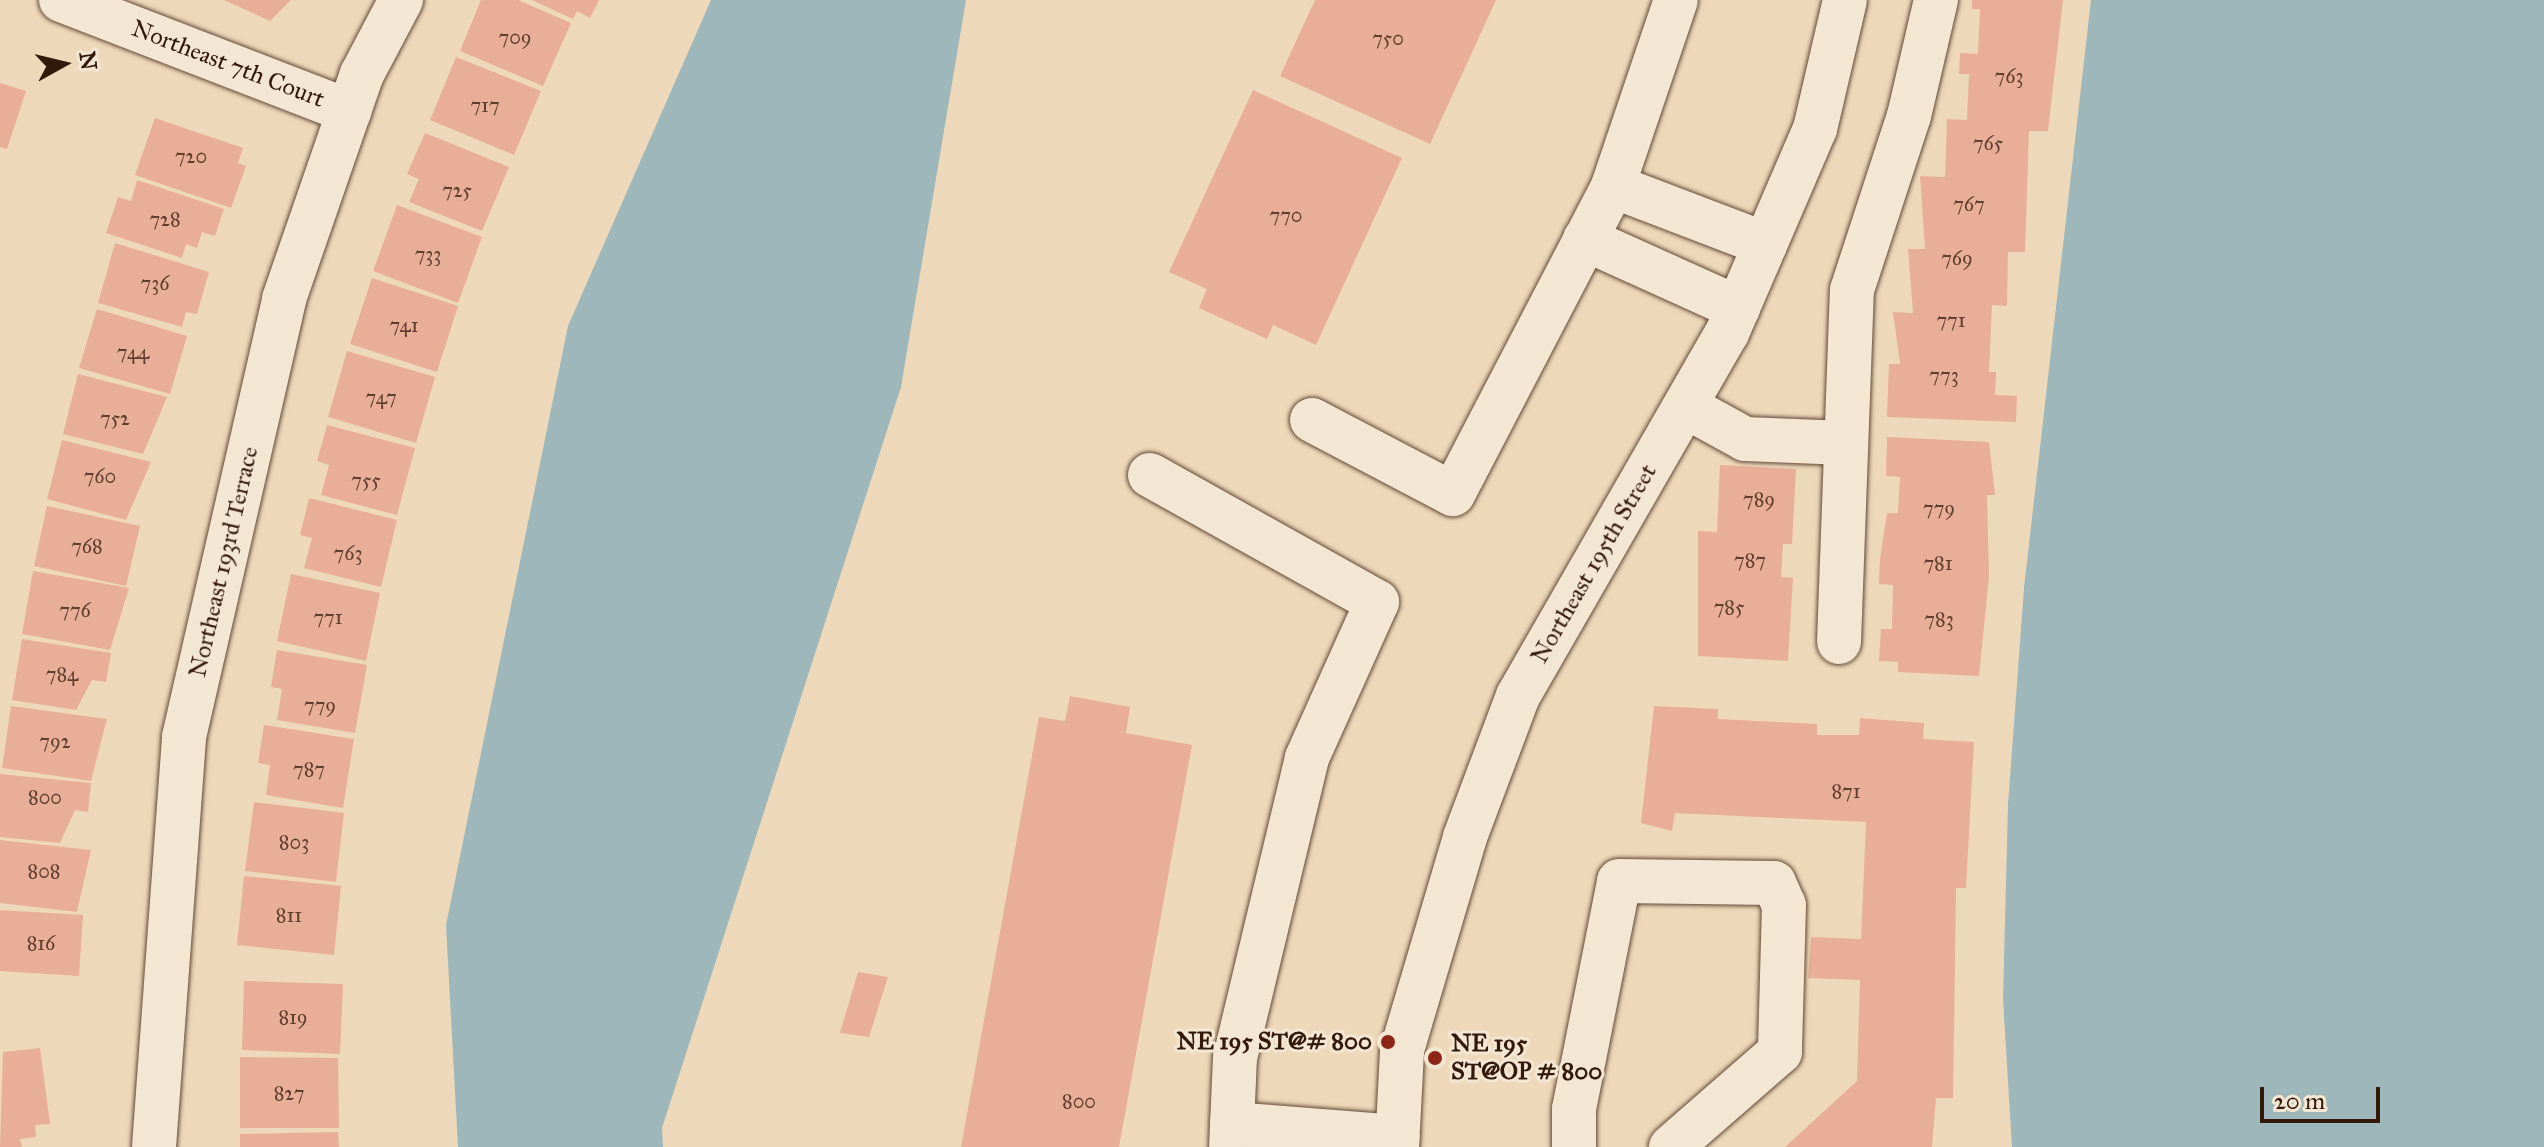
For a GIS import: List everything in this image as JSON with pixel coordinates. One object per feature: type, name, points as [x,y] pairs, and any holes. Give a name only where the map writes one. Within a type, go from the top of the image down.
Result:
[{"type":"street","name":"Northeast 7th Court","points":[[61,0],[349,111]]},
{"type":"street","name":"Northeast 193rd Terrace","points":[[154,1147],[184,737],[284,299],[349,111],[401,0]]},
{"type":"street","points":[[1312,420],[1453,494],[1613,186],[1676,0]]},
{"type":"street","name":"Northeast 195th Street","points":[[1397,1142],[1402,1050],[1465,837],[1518,696],[1738,308],[1815,129],[1845,0]]},
{"type":"street","points":[[1839,642],[1852,290],[1909,116],[1936,0]]},
{"type":"street","points":[[1613,186],[1765,244]]},
{"type":"street","points":[[1585,239],[1738,308]]},
{"type":"street","points":[[1685,406],[1745,439],[1846,443]]},
{"type":"street","points":[[1150,475],[1377,602],[1307,758],[1235,1057],[1232,1136],[1397,1142]]},
{"type":"street","points":[[1574,1147],[1574,1109],[1619,881],[1774,883],[1784,905],[1780,1052],[1671,1147]]},
{"type":"water","points":[[711,0],[966,0],[901,387],[662,1128],[663,1147],[458,1147],[446,925],[568,326]]},
{"type":"water","points":[[2091,0],[2544,0],[2544,1147],[2012,1147],[2003,999],[2008,805],[2024,588]]},
{"type":"building","points":[[224,0],[291,0],[270,21]]},
{"type":"building","points":[[481,0],[518,0],[571,23],[543,86],[460,51]]},
{"type":"building","points":[[532,0],[599,0],[590,18],[577,11],[573,19]]},
{"type":"building","points":[[1315,0],[1496,0],[1430,144],[1280,76]]},
{"type":"building","points":[[1972,0],[2063,0],[2048,131],[2029,131],[2025,252],[2008,252],[2007,306],[1992,305],[1989,372],[1996,372],[1995,395],[2017,396],[2016,422],[1887,417],[1889,364],[1900,364],[1893,312],[1913,313],[1908,249],[1925,249],[1920,176],[1945,177],[1947,119],[1967,120],[1969,74],[1959,74],[1960,53],[1978,54],[1980,9],[1972,9]]},
{"type":"building","points":[[456,57],[541,91],[514,155],[430,120]]},
{"type":"building","points":[[0,83],[26,91],[7,149],[0,147]]},
{"type":"building","points":[[1253,90],[1402,158],[1316,345],[1273,325],[1267,339],[1199,308],[1207,289],[1169,272]]},
{"type":"building","points":[[155,118],[243,148],[238,163],[246,166],[231,208],[135,175]]},
{"type":"building","points":[[425,133],[509,167],[482,231],[409,202],[419,179],[407,174]]},
{"type":"building","points":[[137,180],[224,209],[215,236],[202,232],[197,248],[186,244],[182,258],[106,233],[118,197],[131,201]]},
{"type":"building","points":[[397,205],[482,237],[458,303],[373,271]]},
{"type":"building","points":[[115,243],[209,272],[197,314],[186,312],[182,327],[98,303]]},
{"type":"building","points":[[372,278],[458,306],[437,372],[350,344]]},
{"type":"building","points":[[97,309],[187,336],[170,394],[79,368]]},
{"type":"building","points":[[347,351],[435,377],[416,443],[328,417]]},
{"type":"building","points":[[78,374],[167,397],[143,454],[63,434]]},
{"type":"building","points":[[327,425],[415,448],[397,515],[321,495],[329,465],[317,461]]},
{"type":"building","points":[[1887,437],[1989,442],[1995,495],[1987,495],[1989,576],[1979,676],[1898,672],[1898,662],[1879,661],[1881,629],[1892,629],[1893,585],[1879,584],[1880,559],[1887,513],[1898,513],[1900,477],[1886,476]]},
{"type":"building","points":[[62,440],[151,462],[126,520],[47,499]]},
{"type":"building","points":[[1720,465],[1796,469],[1792,544],[1783,544],[1781,577],[1793,578],[1788,661],[1698,656],[1698,531],[1717,532]]},
{"type":"building","points":[[309,498],[397,520],[381,587],[304,568],[312,538],[300,535]]},
{"type":"building","points":[[47,506],[140,526],[126,586],[34,566]]},
{"type":"building","points":[[33,571],[129,588],[110,650],[22,634]]},
{"type":"building","points":[[291,574],[380,593],[366,661],[277,641]]},
{"type":"building","points":[[22,639],[111,653],[106,682],[92,680],[76,710],[12,700]]},
{"type":"building","points":[[277,650],[367,665],[355,733],[277,720],[282,689],[271,687]]},
{"type":"building","points":[[1070,696],[1130,707],[1126,733],[1192,745],[1119,1147],[961,1147],[1039,717],[1065,721]]},
{"type":"building","points":[[11,706],[107,719],[91,781],[2,768]]},
{"type":"building","points":[[1654,706],[1718,709],[1718,719],[1817,724],[1817,735],[1859,735],[1860,718],[1924,723],[1923,739],[1974,742],[1966,888],[1956,888],[1953,1098],[1936,1098],[1932,1147],[1785,1147],[1857,1081],[1860,980],[1808,978],[1811,937],[1861,939],[1866,822],[1675,813],[1672,831],[1641,823]]},
{"type":"building","points":[[264,725],[354,739],[343,808],[266,795],[270,765],[258,763]]},
{"type":"building","points":[[0,774],[91,783],[88,812],[75,810],[60,843],[0,837]]},
{"type":"building","points":[[254,802],[344,813],[336,882],[245,871]]},
{"type":"building","points":[[0,840],[91,850],[77,912],[0,903]]},
{"type":"building","points":[[244,876],[341,886],[334,955],[237,945]]},
{"type":"building","points":[[0,910],[83,915],[79,976],[0,971]]},
{"type":"building","points":[[858,972],[888,977],[869,1037],[840,1033]]},
{"type":"building","points":[[244,981],[343,984],[340,1054],[242,1050]]},
{"type":"building","points":[[40,1048],[50,1124],[35,1125],[36,1137],[20,1139],[22,1147],[0,1147],[3,1052]]},
{"type":"building","points":[[240,1057],[338,1058],[339,1128],[240,1128]]},
{"type":"building","points":[[338,1132],[339,1147],[240,1147],[240,1134]]},
{"type":"place","name":"NE 195 ST@# 800","points":[[1388,1042]]},
{"type":"place","name":"NE 195 ST@OP # 800","points":[[1435,1058]]}]
